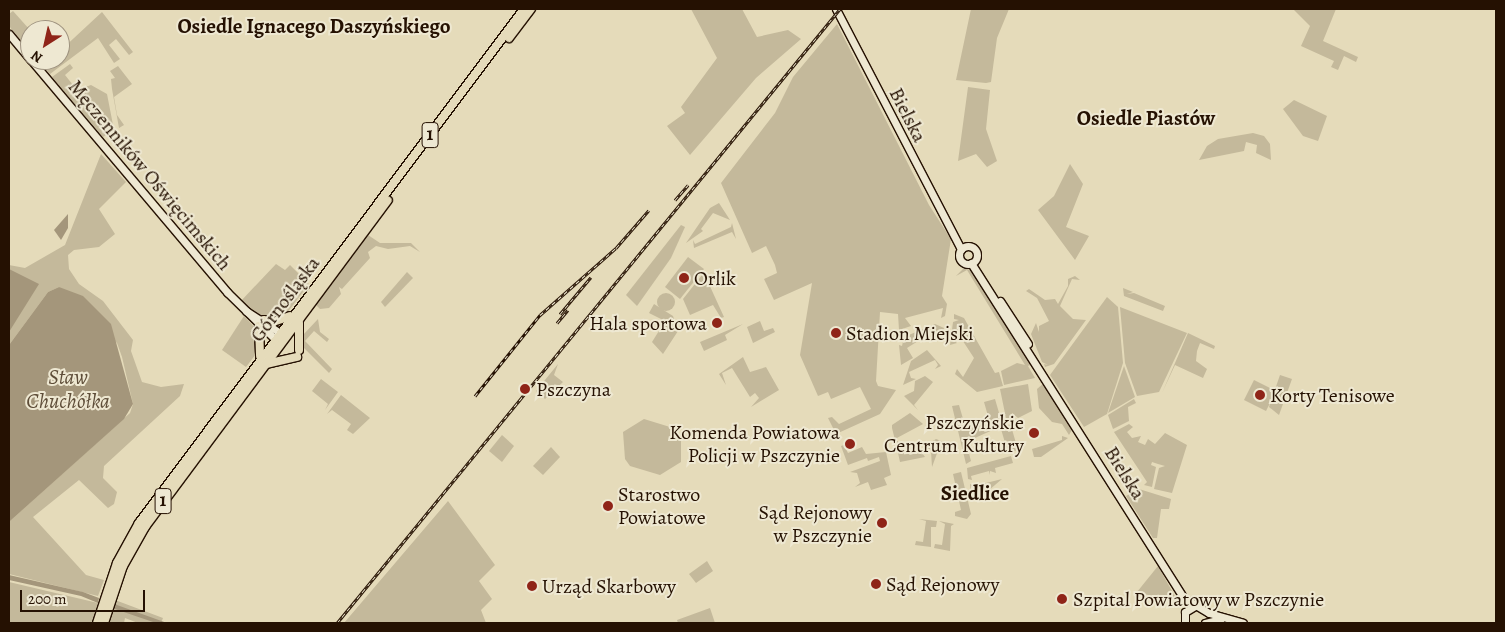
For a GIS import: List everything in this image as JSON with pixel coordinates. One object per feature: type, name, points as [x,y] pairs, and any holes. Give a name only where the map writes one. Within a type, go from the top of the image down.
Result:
[{"type":"main road","name":"Górnośląska","points":[[104,623],[104,613],[108,597],[145,527],[263,361],[524,9]]},
{"type":"main road","name":"Górnośląska","points":[[296,316],[531,9]]},
{"type":"main road","name":"Bielska","points":[[836,9],[930,193],[963,248]]},
{"type":"main road","name":"Męczenników Oświęcimskich","points":[[9,34],[20,48]]},
{"type":"main road","name":"Męczenników Oświęcimskich","points":[[39,70],[245,311],[261,323],[283,334]]},
{"type":"main road","points":[[963,248],[976,250],[973,262],[960,259],[963,248]]},
{"type":"main road","name":"Bielska","points":[[973,262],[1184,598],[1187,609]]},
{"type":"main road","points":[[296,316],[298,353],[263,361],[261,323],[296,316]]},
{"type":"main road","name":"Męczenników Oświęcimskich","points":[[261,323],[277,342]]},
{"type":"main road","name":"Bielska","points":[[1184,598],[1203,610],[1223,619]]},
{"type":"main road","points":[[1185,623],[1187,609],[1196,606]]},
{"type":"main road","points":[[1203,610],[1205,623],[1223,619],[1243,623]]},
{"type":"main road","name":"Górnośląska","points":[[97,623],[104,613]]},
{"type":"shaded area","points":[[691,9],[742,9],[757,37],[788,30],[801,39],[756,78],[690,155],[667,126],[685,113],[681,107],[717,58]]},
{"type":"shaded area","points":[[971,9],[1009,9],[997,38],[991,82],[956,80]]},
{"type":"shaded area","points":[[1293,9],[1336,9],[1323,41],[1358,57],[1356,62],[1344,56],[1338,70],[1331,67],[1334,61],[1301,46],[1310,26]]},
{"type":"shaded area","points":[[13,11],[21,20],[20,39],[9,26],[9,14]]},
{"type":"shaded area","points":[[102,12],[133,52],[129,55],[116,39],[109,45],[120,59],[114,63],[98,38],[70,59],[70,42]]},
{"type":"shaded area","points":[[837,24],[929,205],[951,239],[942,296],[947,304],[945,316],[941,318],[943,308],[905,318],[911,326],[899,330],[898,314],[880,312],[876,381],[878,386],[896,390],[880,414],[836,434],[828,418],[832,417],[839,424],[871,409],[860,387],[831,399],[828,392],[818,396],[800,355],[812,283],[774,300],[764,279],[777,273],[775,265],[766,246],[752,253],[721,183],[775,113],[793,77]]},
{"type":"shaded area","points":[[70,64],[73,68],[65,75],[77,90],[91,85],[107,94],[114,130],[103,137],[52,77],[62,70],[70,70]]},
{"type":"shaded area","points":[[118,66],[132,84],[114,97],[117,115],[124,125],[119,128],[111,79],[115,78],[110,71]]},
{"type":"shaded area","points":[[46,70],[55,70],[50,74]]},
{"type":"shaded area","points":[[968,87],[990,90],[986,129],[997,161],[987,167],[976,154],[958,161]]},
{"type":"shaded area","points":[[1294,100],[1327,116],[1318,141],[1303,136],[1283,109]]},
{"type":"shaded area","points":[[1253,133],[1264,136],[1270,144],[1271,160],[1256,153],[1257,145],[1246,142],[1244,151],[1199,160],[1207,146],[1218,139]]},
{"type":"shaded area","points":[[101,154],[126,182],[99,209],[115,234],[99,247],[74,250],[68,255],[69,269],[79,284],[103,301],[133,340],[131,351],[142,382],[161,387],[184,384],[180,396],[104,466],[103,478],[117,492],[114,504],[108,508],[79,480],[33,517],[86,575],[104,580],[98,596],[9,574],[9,522],[130,413],[133,404],[122,357],[117,343],[59,287],[48,292],[9,345],[9,265],[25,268],[65,245]]},
{"type":"shaded area","points":[[1070,164],[1083,184],[1066,227],[1089,236],[1075,260],[1038,210],[1054,196]]},
{"type":"shaded area","points":[[719,203],[730,220],[713,213],[701,229],[703,231],[686,243],[710,208]]},
{"type":"shaded area","points":[[732,223],[736,239],[732,232],[694,248],[693,240],[695,244],[731,227]]},
{"type":"shaded area","points":[[681,225],[685,227],[671,258],[637,306],[626,295]]},
{"type":"shaded area","points":[[368,235],[380,243],[411,243],[420,252],[410,246],[388,249],[376,246],[368,252],[370,258],[342,289],[339,287],[341,294],[329,308],[320,309],[316,305]]},
{"type":"shaded area","name":"Orlik","points":[[688,257],[704,269],[680,299],[665,287]]},
{"type":"shaded area","points":[[276,264],[285,270],[290,265],[309,284],[287,313],[274,318],[264,317],[240,302]]},
{"type":"shaded area","points":[[964,268],[974,271],[1044,381],[1039,383],[1043,380],[1032,364],[1028,366],[1035,378],[1004,385],[1001,371],[1017,363],[1025,365],[967,270],[956,276]]},
{"type":"shaded area","points":[[407,272],[413,278],[385,307],[381,302]]},
{"type":"shaded area","points":[[702,275],[708,282],[724,317],[721,318],[713,305],[690,315],[683,299]]},
{"type":"shaded area","points":[[1075,276],[1080,280],[1072,279],[1060,306],[1073,319],[1086,320],[1054,364],[1045,367],[1044,364],[1048,365],[1042,362],[1031,334],[1036,323],[1039,332],[1039,326],[1049,321],[1037,298],[1026,291],[1029,289],[1045,300],[1055,299],[1058,304],[1068,286],[1068,279]]},
{"type":"shaded area","points":[[1123,288],[1133,292],[1127,294],[1134,293],[1165,306],[1163,311],[1124,296]]},
{"type":"shaded area","points":[[666,293],[672,296],[675,302],[672,308],[666,311],[660,308],[657,302],[660,296]]},
{"type":"shaded area","points":[[1107,297],[1118,307],[1123,363],[1107,414],[1084,427],[1050,375]]},
{"type":"shaded area","points":[[654,304],[673,316],[678,331],[663,354],[652,342],[662,326],[658,324],[661,319],[649,313]]},
{"type":"shaded area","points":[[1120,307],[1187,333],[1159,392],[1137,396],[1125,363]]},
{"type":"shaded area","points":[[954,314],[964,318],[995,373],[999,372],[1003,386],[977,392],[955,374],[957,369],[963,377],[974,358],[959,335],[954,340],[957,343],[950,345],[953,322],[959,320],[954,319]]},
{"type":"shaded area","points":[[244,316],[256,329],[257,343],[256,354],[246,367],[222,350]]},
{"type":"shaded area","points":[[318,319],[320,332],[329,339],[327,342],[314,331],[305,341],[332,369],[329,373],[303,347],[303,335]]},
{"type":"shaded area","points":[[760,321],[764,331],[773,328],[775,332],[753,343],[747,327]]},
{"type":"shaded area","points":[[743,324],[725,335],[727,340],[704,351],[700,342]]},
{"type":"shaded area","points":[[935,324],[944,328],[942,337],[936,341],[938,337],[934,331],[907,348],[913,358],[901,365],[899,345],[902,346],[904,337]]},
{"type":"shaded area","points":[[1188,333],[1215,346],[1214,349],[1200,343],[1197,351],[1196,361],[1207,369],[1203,378],[1175,365],[1162,393]]},
{"type":"shaded area","points":[[927,350],[941,366],[935,369],[938,365],[935,360],[909,372],[911,378],[916,379],[903,385],[911,361]]},
{"type":"shaded area","points":[[743,357],[750,372],[766,367],[779,390],[751,407],[759,398],[755,393],[750,397],[732,368],[722,373],[726,385],[719,374]]},
{"type":"shaded area","points":[[558,364],[554,375],[563,382],[545,399],[536,391]]},
{"type":"shaded area","points":[[1124,366],[1135,397],[1108,413]]},
{"type":"shaded area","points":[[1280,375],[1292,379],[1279,415],[1269,407]]},
{"type":"shaded area","points":[[925,376],[933,382],[914,405],[918,410],[904,396],[914,391],[915,381]]},
{"type":"shaded area","points":[[321,379],[338,392],[325,410],[328,404],[312,391]]},
{"type":"shaded area","name":"Korty Tenisowe","points":[[1254,380],[1276,391],[1266,411],[1244,400]]},
{"type":"shaded area","points":[[1044,383],[1073,428],[1069,435],[1062,424],[1052,422],[1039,408],[1037,389]]},
{"type":"shaded area","points":[[1028,384],[1032,411],[1018,418],[1012,413],[1012,421],[1007,423],[1000,389]]},
{"type":"shaded area","points":[[341,395],[370,418],[353,434],[347,430],[351,424],[332,410],[327,414]]},
{"type":"shaded area","points":[[995,399],[1002,423],[1006,424],[966,442],[971,461],[966,464],[952,406],[959,405],[966,429],[990,423],[984,402]]},
{"type":"shaded area","points":[[1134,399],[1136,403],[1128,407],[1129,421],[1113,429],[1108,415]]},
{"type":"shaded area","points":[[910,413],[923,424],[895,439],[902,445],[897,448],[892,428],[892,425]]},
{"type":"shaded area","points":[[644,419],[670,427],[681,441],[681,462],[660,475],[630,466],[625,459],[623,432]]},
{"type":"shaded area","points":[[1015,422],[1011,426],[1018,450],[1008,453],[1001,429]]},
{"type":"shaded area","points":[[1129,424],[1133,427],[1127,432],[1132,438],[1141,436],[1138,442],[1145,445],[1148,439],[1155,444],[1165,433],[1187,445],[1172,493],[1154,489],[1159,468],[1165,466],[1152,462],[1151,465],[1156,467],[1152,487],[1144,485],[1147,482],[1114,432]]},
{"type":"shaded area","points":[[502,435],[514,446],[502,462],[489,451]]},
{"type":"shaded area","points":[[1062,436],[1068,438],[1041,457],[1034,457],[1032,449],[1062,440]]},
{"type":"shaded area","points":[[936,439],[949,444],[950,449],[949,453],[939,448],[932,467],[931,451],[925,446]]},
{"type":"shaded area","points":[[919,442],[924,443],[918,447],[925,457],[900,462],[898,453],[920,445]]},
{"type":"shaded area","points":[[844,445],[848,453],[862,447],[866,454],[886,452],[891,475],[884,478],[887,485],[871,490],[868,482],[855,487],[860,483],[857,473],[850,472],[880,461],[879,457],[868,461],[867,458],[848,465],[841,446]]},
{"type":"shaded area","points":[[551,447],[560,457],[543,475],[533,466]]},
{"type":"shaded area","points":[[1011,456],[1013,463],[995,468],[996,473],[990,471],[990,475],[989,471],[971,476],[972,480],[968,479],[967,468]]},
{"type":"shaded area","points":[[961,472],[971,514],[967,519],[955,516],[955,512],[961,510],[953,474]]},
{"type":"shaded area","points":[[1002,479],[982,496],[971,493],[970,484],[974,486]]},
{"type":"shaded area","points":[[1139,489],[1171,499],[1169,509],[1161,509],[1157,538],[1153,538],[1126,496]]},
{"type":"shaded area","points":[[448,501],[495,565],[479,581],[492,599],[481,610],[486,623],[344,623]]},
{"type":"shaded area","points":[[919,519],[937,521],[936,527],[931,527],[931,547],[915,545],[916,541],[923,542],[926,521]]},
{"type":"shaded area","points":[[939,521],[954,524],[951,526],[950,551],[934,548],[935,544],[942,545],[945,524]]},
{"type":"shaded area","points":[[707,561],[713,571],[696,583],[689,574]]},
{"type":"shaded area","points":[[1158,566],[1177,600],[1174,602],[1137,592]]},
{"type":"shaded area","points":[[9,582],[98,603],[92,623],[9,623]]},
{"type":"shaded area","points":[[115,600],[163,618],[161,623],[138,623],[125,618],[124,623],[108,623]]},
{"type":"shaded area","points":[[710,608],[715,623],[678,623],[677,620]]},
{"type":"water","points":[[68,214],[68,228],[61,240],[54,230]]},
{"type":"water","points":[[9,269],[39,284],[9,332]]},
{"type":"water","name":"Staw Chuchółka","points":[[59,287],[83,296],[111,324],[133,404],[124,419],[9,522],[9,345],[48,292]]},
{"type":"water","points":[[9,575],[83,592],[99,598],[98,603],[81,596],[9,580]]},
{"type":"water","points":[[114,603],[167,623],[156,623],[112,608]]},
{"type":"railway","points":[[337,623],[840,9]]},
{"type":"railway","points":[[675,200],[688,185]]},
{"type":"railway","points":[[475,396],[540,315],[616,248],[649,210]]},
{"type":"railway","points":[[560,314],[591,277]]},
{"type":"railway","points":[[557,323],[568,310]]},
{"type":"place","name":"Orlik","points":[[684,278]]},
{"type":"place","name":"Hala sportowa","points":[[717,323]]},
{"type":"place","name":"Stadion Miejski","points":[[836,333]]},
{"type":"place","name":"Pszczyna","points":[[525,389]]},
{"type":"place","name":"Korty Tenisowe","points":[[1260,395]]},
{"type":"place","name":"Pszczyńskie Centrum Kultury","points":[[1034,433]]},
{"type":"place","name":"Komenda Powiatowa Policji w Pszczynie","points":[[850,444]]},
{"type":"place","name":"Starostwo Powiatowe","points":[[608,506]]},
{"type":"place","name":"Sąd Rejonowy w Pszczynie","points":[[882,523]]},
{"type":"place","name":"Sąd Rejonowy","points":[[876,584]]},
{"type":"place","name":"Urząd Skarbowy","points":[[532,586]]},
{"type":"place","name":"Szpital Powiatowy w Pszczynie","points":[[1062,599]]},
{"type":"district","name":"Osiedle Ignacego Daszyńskiego","points":[[314,26]]},
{"type":"district","name":"Osiedle Piastów","points":[[1146,118]]},
{"type":"district","name":"Siedlice","points":[[975,493]]}]
